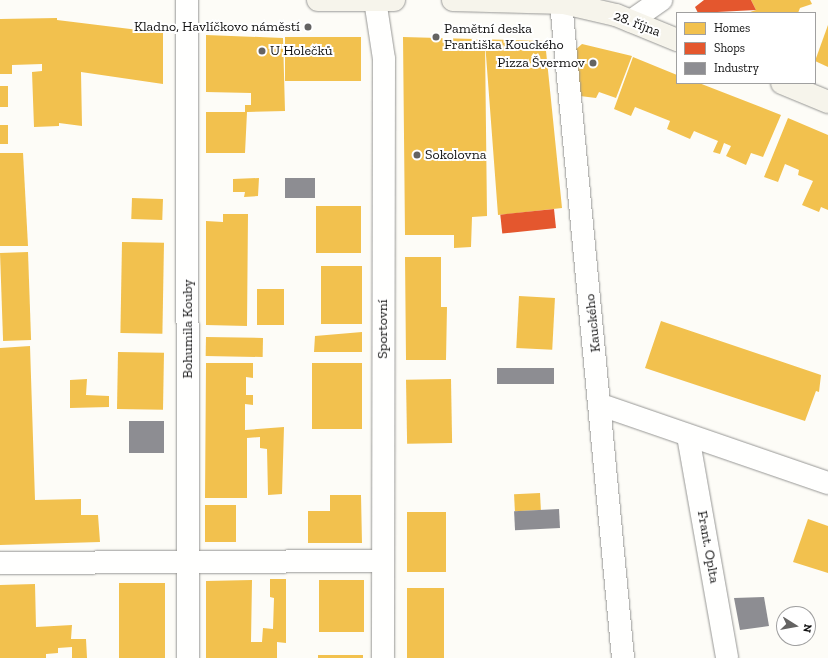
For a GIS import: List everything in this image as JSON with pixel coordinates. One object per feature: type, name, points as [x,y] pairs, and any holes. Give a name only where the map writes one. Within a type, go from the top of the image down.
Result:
[{"type":"main road","points":[[318,0],[394,0]]},
{"type":"main road","name":"28. října","points":[[453,0],[598,5],[631,21],[676,40]]},
{"type":"main road","points":[[784,84],[828,102]]},
{"type":"street","name":"Bohumila Kouby","points":[[187,0],[188,658]]},
{"type":"street","name":"Sportovní","points":[[376,0],[384,59],[383,658]]},
{"type":"street","points":[[631,21],[661,0]]},
{"type":"street","name":"Kauckého","points":[[561,3],[601,405],[623,658]]},
{"type":"street","points":[[601,405],[828,483]]},
{"type":"street","name":"Frant. Oplta","points":[[688,436],[727,658]]},
{"type":"street","points":[[0,564],[188,561],[382,561]]},
{"type":"building: Homes","points":[[751,0],[810,0],[812,4],[800,8],[798,12],[750,12],[756,10]]},
{"type":"building: Homes","points":[[57,18],[57,20],[163,33],[163,84],[81,72],[82,126],[59,123],[59,126],[34,127],[32,72],[42,71],[42,64],[12,65],[12,74],[0,74],[0,19]]},
{"type":"building: Homes","points":[[828,25],[828,67],[816,61]]},
{"type":"building: Homes","points":[[206,35],[283,38],[285,111],[247,112],[245,153],[206,153],[206,112],[245,112],[245,105],[251,105],[251,93],[206,92]]},
{"type":"building: Homes","points":[[285,37],[361,37],[361,81],[285,81]]},
{"type":"building: Homes","points":[[403,37],[545,41],[562,208],[498,215],[485,42],[487,216],[472,217],[471,247],[454,248],[454,235],[405,235]]},
{"type":"building: Homes","points":[[582,44],[632,56],[616,98],[599,92],[596,98],[580,96],[574,51]]},
{"type":"building: Homes","points":[[633,57],[676,75],[676,84],[702,84],[781,115],[763,157],[751,153],[746,165],[726,156],[731,146],[724,143],[720,154],[713,152],[718,141],[694,131],[690,139],[667,129],[670,121],[635,107],[631,116],[614,109]]},
{"type":"building: Homes","points":[[0,86],[8,86],[8,107],[0,107]]},
{"type":"building: Homes","points":[[788,118],[828,135],[828,210],[821,207],[819,212],[802,205],[813,181],[798,175],[799,170],[785,164],[778,182],[764,177]]},
{"type":"building: Homes","points":[[0,125],[8,125],[8,144],[0,144]]},
{"type":"building: Homes","points":[[0,153],[23,153],[28,246],[0,246]]},
{"type":"building: Homes","points":[[259,178],[258,196],[244,197],[245,192],[233,192],[233,179]]},
{"type":"building: Homes","points":[[132,198],[163,199],[162,220],[131,219]]},
{"type":"building: Homes","points":[[316,206],[361,206],[361,253],[316,253]]},
{"type":"building: Homes","points":[[223,214],[248,214],[247,326],[206,325],[206,221],[223,222]]},
{"type":"building: Homes","points":[[122,242],[164,243],[162,334],[120,333]]},
{"type":"building: Homes","points":[[28,252],[31,340],[3,341],[0,253]]},
{"type":"building: Homes","points":[[405,257],[441,257],[441,307],[447,307],[446,360],[406,360]]},
{"type":"building: Homes","points":[[321,266],[362,266],[362,324],[321,324]]},
{"type":"building: Homes","points":[[257,289],[284,289],[284,325],[257,325]]},
{"type":"building: Homes","points":[[519,296],[555,298],[552,350],[516,348]]},
{"type":"building: Homes","points":[[661,321],[821,375],[819,392],[816,391],[805,421],[645,368]]},
{"type":"building: Homes","points":[[362,332],[362,352],[314,352],[315,336]]},
{"type":"building: Homes","points":[[206,337],[263,338],[263,357],[206,356]]},
{"type":"building: Homes","points":[[30,346],[35,500],[81,499],[81,515],[98,515],[100,542],[0,545],[0,348]]},
{"type":"building: Homes","points":[[118,352],[164,353],[163,410],[117,409]]},
{"type":"building: Homes","points":[[206,363],[253,363],[253,378],[246,377],[246,395],[253,395],[253,405],[245,404],[245,430],[284,427],[282,494],[268,495],[267,449],[260,448],[260,437],[247,438],[247,498],[205,498]]},
{"type":"building: Homes","points":[[312,363],[362,363],[362,429],[312,429]]},
{"type":"building: Homes","points":[[87,379],[86,395],[109,396],[109,407],[70,408],[70,380]]},
{"type":"building: Homes","points":[[451,379],[452,443],[407,444],[406,380]]},
{"type":"building: Homes","points":[[540,493],[541,510],[515,511],[514,494]]},
{"type":"building: Homes","points":[[330,495],[361,495],[362,543],[308,543],[308,511],[330,511]]},
{"type":"building: Homes","points":[[205,505],[236,505],[236,542],[205,542]]},
{"type":"building: Homes","points":[[407,512],[446,512],[446,572],[407,572]]},
{"type":"building: Homes","points":[[808,519],[828,526],[828,573],[793,562]]},
{"type":"building: Homes","points":[[270,579],[286,579],[286,643],[277,642],[277,658],[206,658],[206,581],[252,580],[251,642],[262,642],[263,628],[273,629],[274,598],[270,597]]},
{"type":"building: Homes","points":[[319,580],[364,580],[364,632],[319,632]]},
{"type":"building: Homes","points":[[119,583],[165,583],[165,658],[119,658]]},
{"type":"building: Homes","points":[[35,584],[36,627],[72,625],[71,639],[86,639],[87,658],[72,658],[72,647],[58,648],[58,653],[46,654],[46,658],[0,658],[0,585]]},
{"type":"building: Homes","points":[[407,588],[444,588],[444,658],[407,658]]},
{"type":"building: Homes","points":[[318,655],[363,655],[363,658],[318,658]]},
{"type":"building: Shops","points":[[704,0],[751,0],[756,10],[698,12],[695,7]]},
{"type":"building: Shops","points":[[554,209],[556,228],[502,234],[500,215]]},
{"type":"building: Industry","points":[[285,178],[315,178],[315,198],[285,198]]},
{"type":"building: Industry","points":[[497,368],[554,368],[554,384],[497,384]]},
{"type":"building: Industry","points":[[129,421],[164,421],[164,453],[129,453]]},
{"type":"building: Industry","points":[[559,509],[560,528],[515,530],[514,511]]},
{"type":"building: Industry","points":[[764,597],[769,626],[740,630],[734,598]]},
{"type":"place","name":"Kladno, Havlíčkovo náměstí","points":[[308,27]]},
{"type":"place","name":"Pamětní deska Františka Kouckého","points":[[436,37]]},
{"type":"place","name":"U Holečků","points":[[262,51]]},
{"type":"place","name":"Pizza Švermov","points":[[593,63]]},
{"type":"place","name":"Sokolovna","points":[[417,155]]}]
